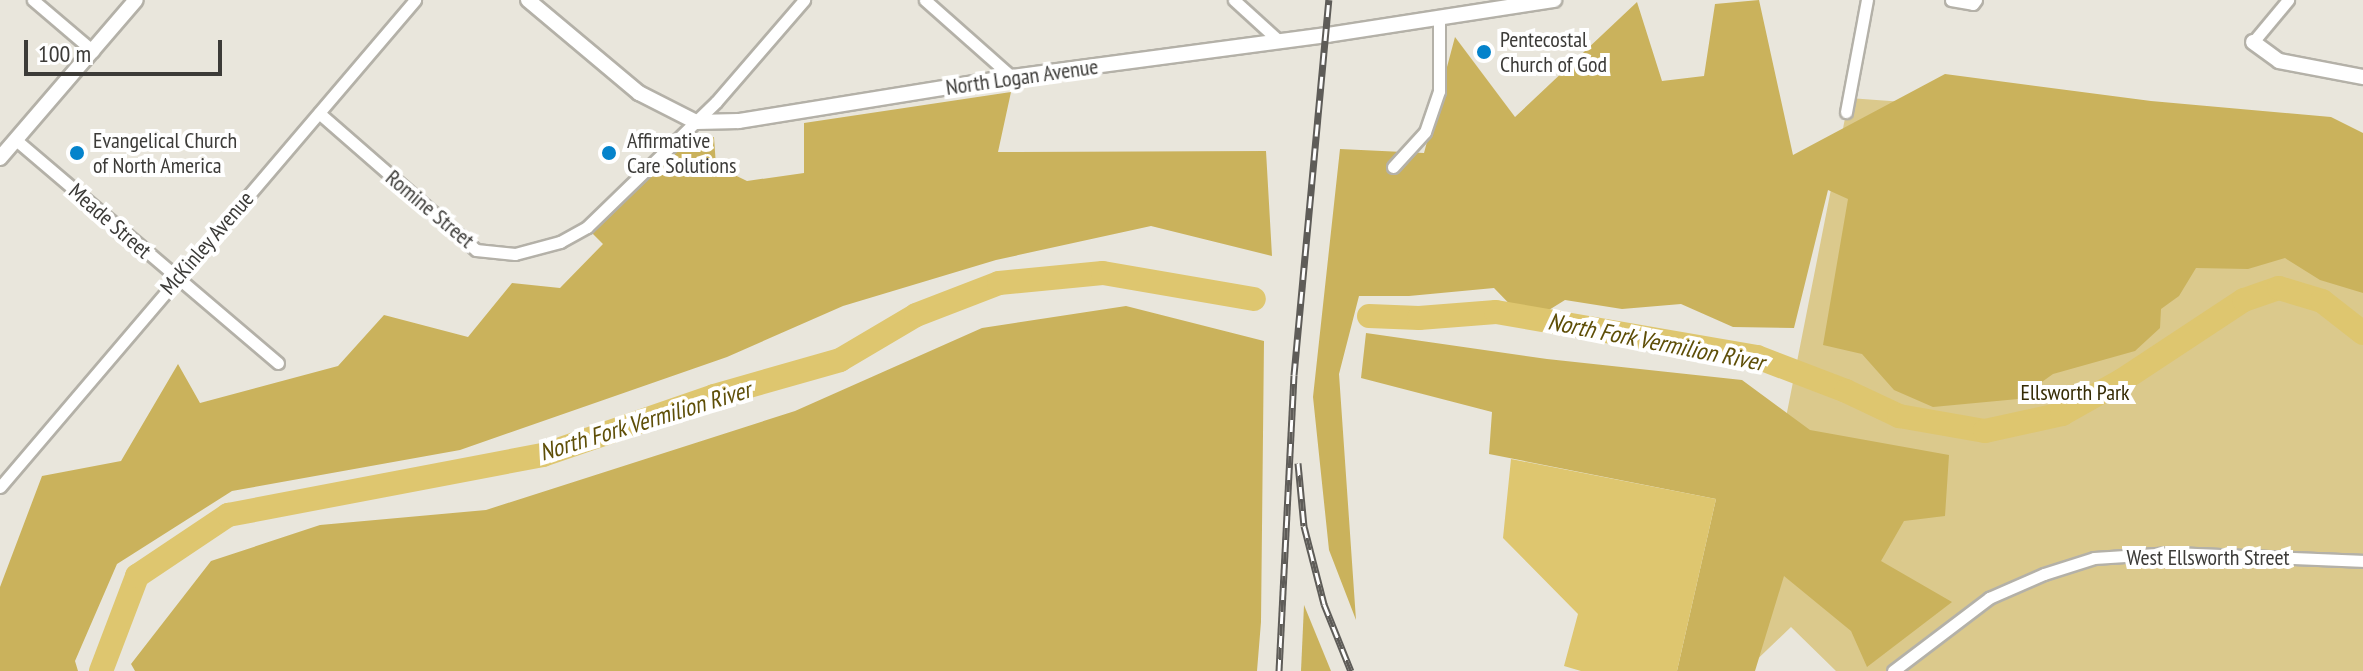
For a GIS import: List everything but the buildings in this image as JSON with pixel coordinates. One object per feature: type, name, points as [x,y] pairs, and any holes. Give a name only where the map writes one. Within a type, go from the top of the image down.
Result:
[{"type":"street","points":[[33,0],[93,51]]},
{"type":"street","points":[[0,158],[136,0]]},
{"type":"street","name":"McKinley Avenue","points":[[0,487],[415,0]]},
{"type":"street","name":"North Logan Avenue","points":[[528,0],[639,93],[696,122],[739,121],[1012,77],[1552,0]]},
{"type":"street","name":"Romine Street","points":[[319,113],[476,250],[515,254],[560,242],[587,227],[696,122],[804,0]]},
{"type":"street","points":[[925,0],[1012,77]]},
{"type":"street","points":[[1234,0],[1278,40]]},
{"type":"street","points":[[1846,112],[1867,0]]},
{"type":"street","points":[[1951,0],[1974,2]]},
{"type":"street","points":[[2288,0],[2253,42],[2279,61],[2363,77]]},
{"type":"street","points":[[1393,167],[1425,132],[1439,91],[1439,18]]},
{"type":"street","name":"Meade Street","points":[[16,140],[278,363]]},
{"type":"street","name":"West Ellsworth Street","points":[[1893,671],[1989,598],[2044,574],[2094,558],[2172,553],[2363,561]]},
{"type":"green space","name":"Ellsworth Park","points":[[1849,98],[2319,132],[2363,143],[2363,671],[1836,671],[1791,627],[1745,671],[1736,671]]},
{"type":"shaded area","points":[[1759,0],[1793,155],[1945,74],[2151,101],[2331,117],[2363,133],[2363,293],[2320,280],[2285,258],[2248,269],[2196,268],[2179,296],[2161,309],[2160,328],[2135,351],[2053,374],[2018,399],[1933,407],[1894,390],[1862,354],[1823,345],[1848,199],[1828,190],[1794,328],[1733,327],[1681,304],[1622,309],[1565,300],[1528,323],[1494,288],[1409,296],[1359,296],[1339,374],[1356,620],[1329,550],[1313,397],[1340,149],[1424,153],[1455,37],[1515,117],[1637,2],[1662,81],[1704,76],[1715,4]]},
{"type":"shaded area","points":[[1011,92],[998,152],[1266,151],[1272,256],[1151,226],[996,260],[843,306],[727,357],[460,450],[232,491],[117,564],[75,661],[78,671],[0,671],[0,587],[42,476],[121,461],[178,364],[200,403],[338,366],[384,315],[468,337],[512,283],[560,288],[603,244],[592,233],[672,154],[714,137],[716,166],[747,181],[804,173],[804,123]]},
{"type":"shaded area","points":[[1126,306],[1264,341],[1261,622],[1257,671],[135,671],[131,664],[211,561],[320,525],[486,510],[795,411],[982,328]]},
{"type":"shaded area","points":[[1366,333],[1547,359],[1742,380],[1810,430],[1949,455],[1945,516],[1904,521],[1881,561],[1952,602],[1867,667],[1851,631],[1784,576],[1755,671],[1677,671],[1716,499],[1489,454],[1492,412],[1361,378]]},
{"type":"shaded area","points":[[1511,459],[1716,499],[1677,671],[1581,671],[1564,666],[1578,614],[1503,538]]},
{"type":"shaded area","points":[[1304,605],[1331,671],[1301,671]]},
{"type":"waterway","name":"North Fork Vermilion River","points":[[101,671],[137,576],[228,515],[543,455],[714,396],[840,360],[916,315],[999,283],[1103,273],[1254,299]]},
{"type":"waterway","name":"North Fork Vermilion River","points":[[1369,316],[1419,318],[1496,312],[1757,357],[1846,391],[1899,416],[1985,431],[2062,414],[2121,381],[2244,300],[2279,288],[2322,301],[2363,333]]},
{"type":"railway","points":[[1279,671],[1294,375],[1329,0]]},
{"type":"railway","points":[[1298,463],[1304,526],[1324,604],[1351,671]]},
{"type":"place","name":"Pentecostal Church of God","points":[[1484,52]]},
{"type":"place","name":"Evangelical Church of North America","points":[[77,153]]},
{"type":"place","name":"Affirmative Care Solutions","points":[[609,153]]}]
